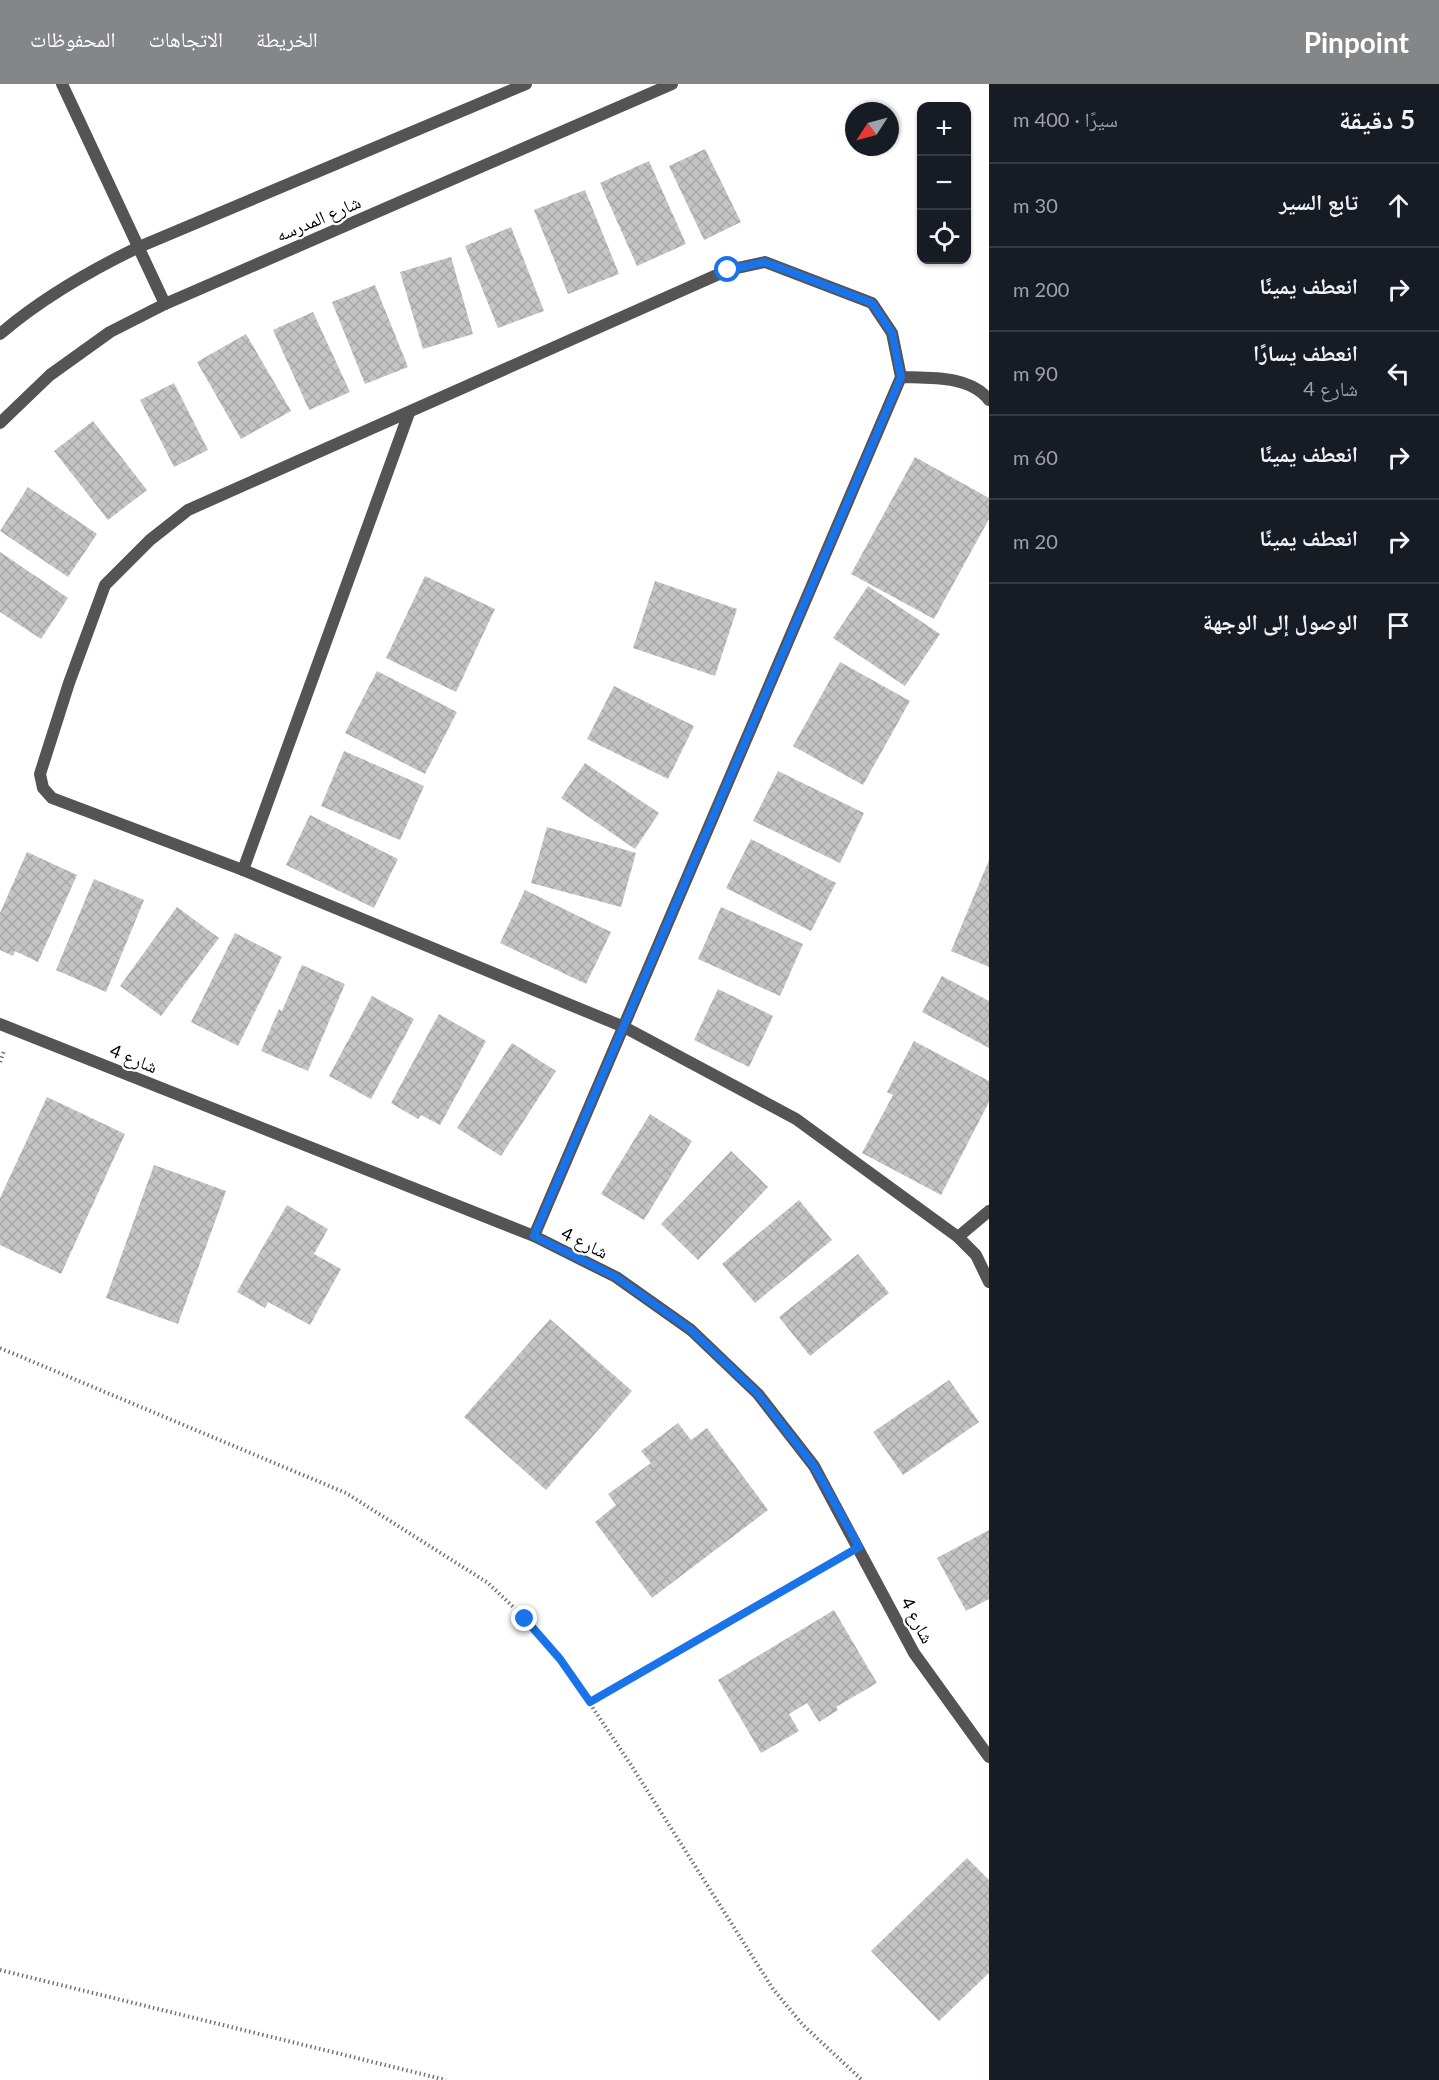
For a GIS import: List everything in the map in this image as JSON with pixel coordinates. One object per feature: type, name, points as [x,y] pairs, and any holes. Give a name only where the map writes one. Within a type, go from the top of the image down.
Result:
[{"type":"street","points":[[62,84],[165,304]]},
{"type":"street","points":[[0,334],[26,312],[86,273],[139,247],[526,84]]},
{"type":"street","name":"شارع المدرسه","points":[[0,423],[50,375],[111,332],[165,304],[672,84]]},
{"type":"street","points":[[534,1236],[624,1027],[901,377],[892,333],[872,303],[765,262],[728,270],[188,510],[150,540],[105,585],[69,683],[40,774],[43,788],[52,798],[243,870],[624,1027],[796,1119],[958,1237],[976,1255],[989,1282]]},
{"type":"street","points":[[901,377],[949,378],[983,392],[989,400]]},
{"type":"street","points":[[243,870],[410,412]]},
{"type":"street","name":"شارع 4","points":[[0,1024],[534,1236],[616,1277],[691,1330],[758,1394],[814,1466],[914,1653],[989,1756]]},
{"type":"street","points":[[958,1237],[989,1211]]},
{"type":"path","points":[[0,1348],[346,1493],[488,1583],[525,1619],[560,1659],[590,1702],[773,1989],[802,2025],[862,2080]]},
{"type":"path","points":[[590,1702],[859,1547]]},
{"type":"path","points":[[0,1970],[446,2080]]},
{"type":"path","points":[[415,2080],[417,2073]]},
{"type":"building","points":[[705,149],[741,222],[704,240],[669,166]]},
{"type":"building","points":[[649,161],[686,244],[637,266],[600,183]]},
{"type":"building","points":[[585,190],[619,274],[568,294],[534,210]]},
{"type":"building","points":[[511,227],[544,311],[498,328],[465,246]]},
{"type":"building","points":[[451,257],[473,334],[423,349],[400,272]]},
{"type":"building","points":[[375,285],[408,367],[365,384],[332,302]]},
{"type":"building","points":[[313,312],[350,392],[309,410],[273,330]]},
{"type":"building","points":[[246,334],[291,411],[241,439],[197,362]]},
{"type":"building","points":[[174,383],[208,450],[174,467],[140,400]]},
{"type":"building","points":[[93,421],[147,490],[108,520],[54,451]]},
{"type":"building","points":[[915,457],[989,498],[989,519],[934,619],[851,574]]},
{"type":"building","points":[[28,487],[97,534],[68,577],[0,531]]},
{"type":"building","points":[[0,552],[68,598],[41,639],[0,612]]},
{"type":"building","points":[[425,576],[495,609],[456,692],[386,658]]},
{"type":"building","points":[[655,581],[737,609],[715,676],[633,648]]},
{"type":"building","points":[[868,586],[940,634],[905,686],[833,638]]},
{"type":"building","points":[[840,662],[910,701],[863,785],[793,746]]},
{"type":"building","points":[[377,671],[457,712],[425,774],[345,733]]},
{"type":"building","points":[[614,686],[694,726],[668,779],[587,739]]},
{"type":"building","points":[[344,751],[424,786],[400,840],[321,806]]},
{"type":"building","points":[[585,763],[659,813],[635,849],[561,798]]},
{"type":"building","points":[[778,771],[864,813],[840,863],[753,821]]},
{"type":"building","points":[[310,815],[398,859],[374,908],[286,865]]},
{"type":"building","points":[[547,827],[636,853],[621,907],[531,883]]},
{"type":"building","points":[[751,839],[836,883],[811,931],[726,888]]},
{"type":"building","points":[[27,852],[77,875],[38,962],[15,951],[13,956],[0,950],[0,913]]},
{"type":"building","points":[[989,860],[989,967],[951,951]]},
{"type":"building","points":[[94,879],[144,900],[106,992],[56,970]]},
{"type":"building","points":[[525,890],[611,932],[586,984],[500,943]]},
{"type":"building","points":[[177,907],[219,938],[161,1016],[120,986]]},
{"type":"building","points":[[721,907],[803,944],[780,996],[698,959]]},
{"type":"building","points":[[235,933],[282,957],[238,1046],[191,1022]]},
{"type":"building","points":[[302,965],[345,984],[308,1071],[261,1051],[279,1009],[282,1011]]},
{"type":"building","points":[[942,976],[989,1001],[989,1048],[922,1012]]},
{"type":"building","points":[[718,989],[773,1016],[749,1067],[694,1040]]},
{"type":"building","points":[[372,996],[414,1019],[371,1099],[329,1076]]},
{"type":"building","points":[[439,1014],[486,1041],[440,1125],[421,1115],[418,1119],[391,1103]]},
{"type":"building","points":[[914,1041],[989,1081],[989,1102],[941,1195],[862,1153],[893,1095],[887,1092]]},
{"type":"building","points":[[512,1043],[556,1071],[501,1156],[457,1128]]},
{"type":"building","points":[[47,1097],[125,1134],[61,1274],[0,1245],[0,1198]]},
{"type":"building","points":[[650,1114],[692,1141],[644,1220],[601,1194]]},
{"type":"building","points":[[731,1151],[768,1187],[698,1260],[661,1224]]},
{"type":"building","points":[[154,1165],[226,1191],[178,1324],[106,1298]]},
{"type":"building","points":[[799,1200],[832,1240],[755,1303],[722,1264]]},
{"type":"building","points":[[287,1205],[328,1229],[314,1254],[341,1269],[310,1325],[268,1302],[265,1308],[237,1292]]},
{"type":"building","points":[[858,1254],[889,1293],[810,1356],[779,1317]]},
{"type":"building","points":[[550,1319],[632,1391],[546,1490],[464,1417]]},
{"type":"building","points":[[949,1380],[979,1422],[903,1475],[873,1432]]},
{"type":"building","points":[[678,1423],[691,1440],[707,1428],[768,1510],[652,1598],[595,1522],[616,1505],[608,1494],[651,1463],[641,1451]]},
{"type":"building","points":[[989,1530],[989,1599],[966,1611],[937,1558]]},
{"type":"building","points":[[834,1610],[877,1683],[836,1707],[838,1710],[819,1722],[807,1703],[789,1714],[799,1731],[761,1753],[718,1680]]},
{"type":"building","points":[[967,1858],[989,1880],[989,1973],[939,2021],[871,1951]]},
{"type":"route","points":[[525,1619],[560,1659],[590,1702],[859,1547],[814,1466],[758,1394],[691,1330],[616,1277],[534,1236],[901,377],[892,333],[872,303],[765,262],[728,270]]}]
